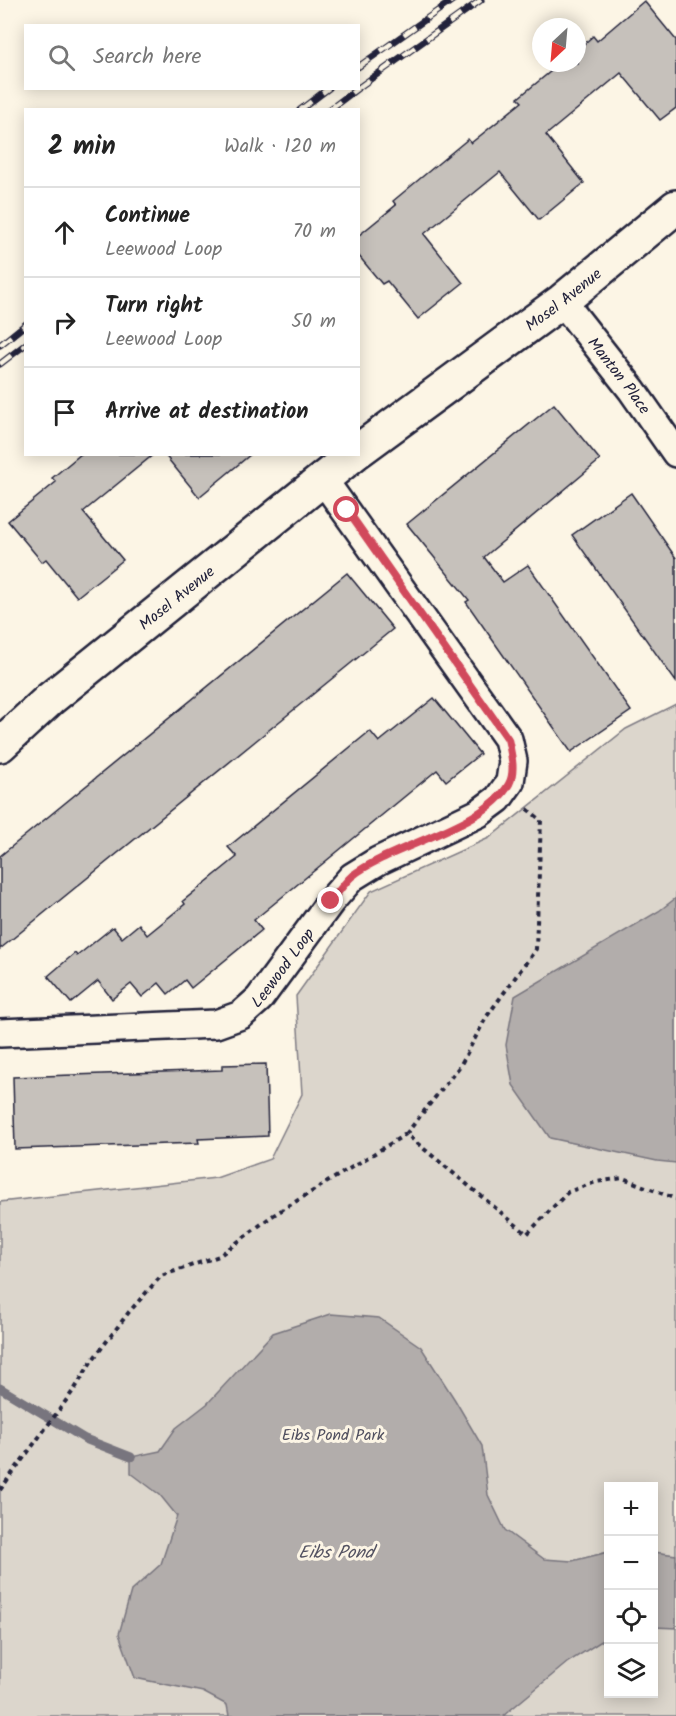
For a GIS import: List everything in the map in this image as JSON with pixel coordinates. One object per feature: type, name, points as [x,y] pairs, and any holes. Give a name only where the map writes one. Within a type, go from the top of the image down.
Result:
[{"type":"street","name":"Mosel Avenue","points":[[360,450],[562,301],[676,207]]},
{"type":"street","name":"Manton Place","points":[[562,301],[632,390],[676,453]]},
{"type":"street","name":"Mosel Avenue","points":[[0,745],[50,699],[351,456]]},
{"type":"street","points":[[322,478],[508,739],[513,761],[510,782]]},
{"type":"street","name":"Leewood Loop","points":[[0,1033],[216,1024],[241,1015],[259,999],[352,876],[378,861],[479,813],[498,799],[510,782]]},
{"type":"path","points":[[0,1490],[76,1387],[91,1362],[129,1312],[161,1276],[219,1256],[272,1216],[406,1134],[460,1066],[487,1016],[536,950],[541,820],[526,808],[510,782]]},
{"type":"path","points":[[406,1134],[527,1234],[568,1192],[596,1182],[623,1178],[676,1199]]},
{"type":"green space","name":"Eibs Pond Park","points":[[676,704],[676,1716],[0,1716],[0,1202],[216,1178],[270,1159],[302,1094],[296,996],[371,891],[489,838],[626,729]]},
{"type":"water","points":[[676,898],[676,1163],[550,1138],[513,1085],[506,1045],[515,996],[659,911]]},
{"type":"water","name":"Eibs Pond","points":[[331,1314],[379,1318],[421,1347],[482,1446],[488,1495],[505,1530],[544,1559],[572,1561],[604,1553],[604,1640],[568,1662],[503,1716],[229,1716],[227,1705],[203,1692],[135,1678],[119,1634],[131,1591],[161,1564],[177,1516],[160,1495],[131,1473],[131,1457],[160,1451],[176,1428],[207,1404],[273,1333]]},
{"type":"water","points":[[658,1553],[676,1555],[676,1628],[658,1627]]},
{"type":"building","points":[[644,1],[676,40],[676,108],[660,120],[621,73],[546,135],[584,183],[539,220],[500,172],[424,234],[463,283],[418,319],[387,281],[382,284],[360,257],[360,234],[396,205],[393,201],[468,139],[471,143],[522,102],[518,98],[550,72],[586,72],[586,42],[593,36],[597,41]]},
{"type":"building","points":[[554,404],[600,460],[484,557],[503,582],[528,565],[631,711],[571,752],[466,602],[469,600],[407,524]]},
{"type":"building","points":[[79,456],[152,456],[83,512],[123,560],[77,597],[46,559],[42,562],[8,521],[56,482],[52,478]]},
{"type":"building","points":[[166,456],[249,456],[199,497]]},
{"type":"building","points":[[631,493],[676,558],[676,682],[572,535]]},
{"type":"building","points":[[347,573],[393,629],[0,949],[0,856]]},
{"type":"building","points":[[434,698],[480,754],[446,781],[437,770],[254,920],[262,930],[191,988],[185,980],[168,994],[159,983],[142,997],[131,984],[112,999],[98,981],[71,1003],[48,976],[75,953],[77,956],[113,927],[122,938],[139,924],[147,935],[185,904],[183,901],[237,857],[228,847],[370,731],[379,742]]},
{"type":"building","points":[[266,1064],[268,1136],[198,1139],[199,1143],[15,1149],[13,1077],[222,1070],[222,1065]]},
{"type":"waterway","points":[[0,1388],[85,1439],[131,1457]]},
{"type":"railway","points":[[360,66],[453,0]]},
{"type":"railway","points":[[360,87],[481,0]]},
{"type":"railway","points":[[303,108],[326,90]]},
{"type":"railway","points":[[332,108],[355,90]]},
{"type":"railway","points":[[0,345],[24,326]]},
{"type":"railway","points":[[0,364],[24,346]]},
{"type":"route","points":[[331,901],[352,876],[378,861],[479,813],[498,799],[510,782],[513,761],[508,739],[347,510]]}]
